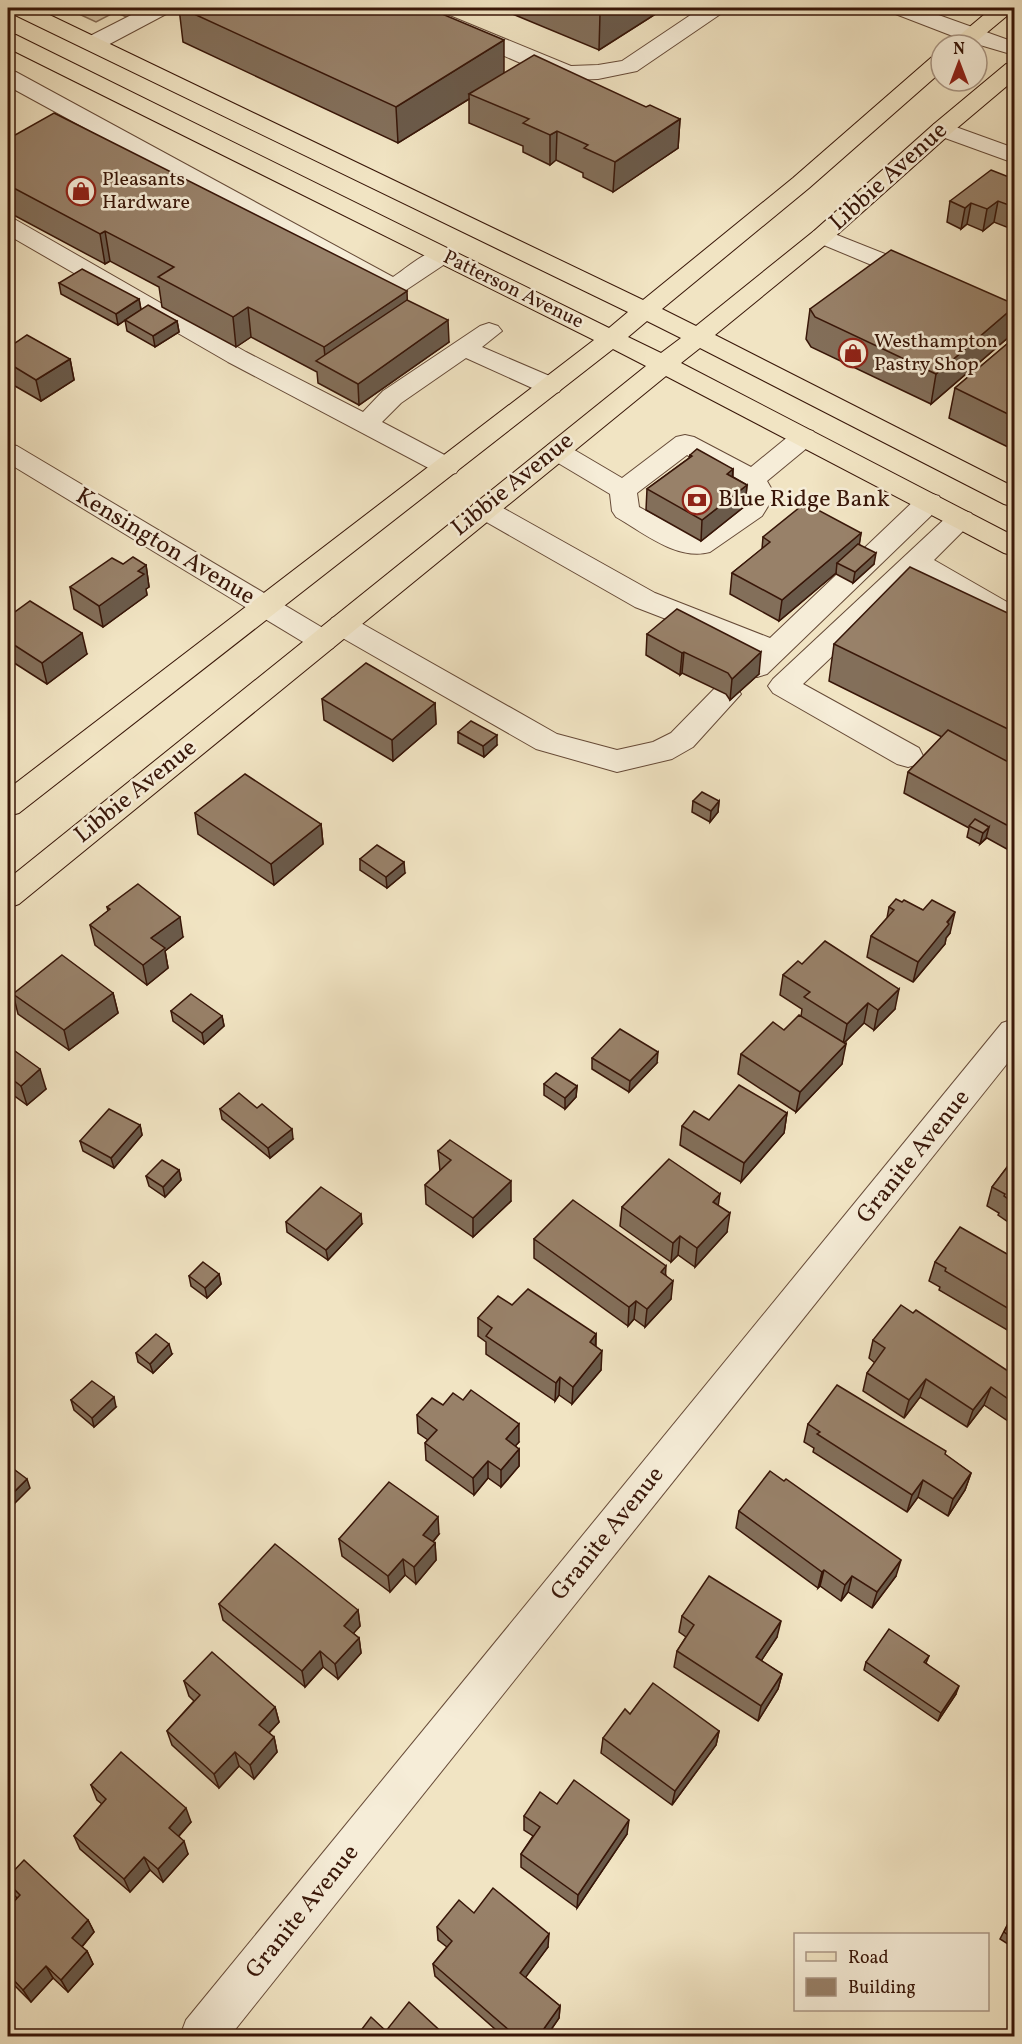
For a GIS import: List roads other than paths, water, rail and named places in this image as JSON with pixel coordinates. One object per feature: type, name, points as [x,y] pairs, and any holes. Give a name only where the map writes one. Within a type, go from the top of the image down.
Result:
[{"type":"main road","name":"Patterson Avenue","points":[[20,8],[698,336],[1014,498]]},
{"type":"main road","points":[[974,33],[1005,8]]},
{"type":"main road","name":"Patterson Avenue","points":[[8,40],[612,338],[1014,547]]},
{"type":"main road","name":"Libbie Avenue","points":[[8,896],[822,236],[942,129],[1014,69]]},
{"type":"main road","points":[[8,805],[612,338],[801,183],[929,71]]},
{"type":"street","points":[[94,44],[160,8]]},
{"type":"street","points":[[413,8],[554,69],[571,73],[598,72],[629,66],[701,10]]},
{"type":"street","points":[[901,8],[951,33]]},
{"type":"street","points":[[989,44],[1014,49]]},
{"type":"street","points":[[10,81],[56,113],[394,287],[442,255]]},
{"type":"street","points":[[942,129],[1014,156]]},
{"type":"street","points":[[8,225],[237,357],[447,467]]},
{"type":"street","points":[[822,236],[940,285]]},
{"type":"street","points":[[366,424],[392,396],[489,331]]},
{"type":"street","points":[[464,348],[550,386]]},
{"type":"street","points":[[753,479],[804,437]]},
{"type":"street","points":[[557,450],[622,490],[626,511],[687,545],[700,546],[752,510],[762,495],[753,479],[686,442],[622,490]]},
{"type":"street","name":"Kensington Avenue","points":[[8,452],[263,606],[333,632],[547,742],[617,761],[661,751],[682,740],[726,694]]},
{"type":"street","points":[[753,671],[772,650],[929,502]]},
{"type":"street","points":[[484,509],[645,600],[772,650]]},
{"type":"street","points":[[908,756],[783,686],[961,519]]},
{"type":"street","points":[[916,561],[1014,618]]},
{"type":"street","name":"Granite Avenue","points":[[202,2037],[1014,1032]]},
{"type":"place","name":"Pleasants Hardware","points":[[81,191]]},
{"type":"place","name":"Westhampton Pastry Shop","points":[[853,353]]},
{"type":"place","name":"Blue Ridge Bank","points":[[697,500]]}]
